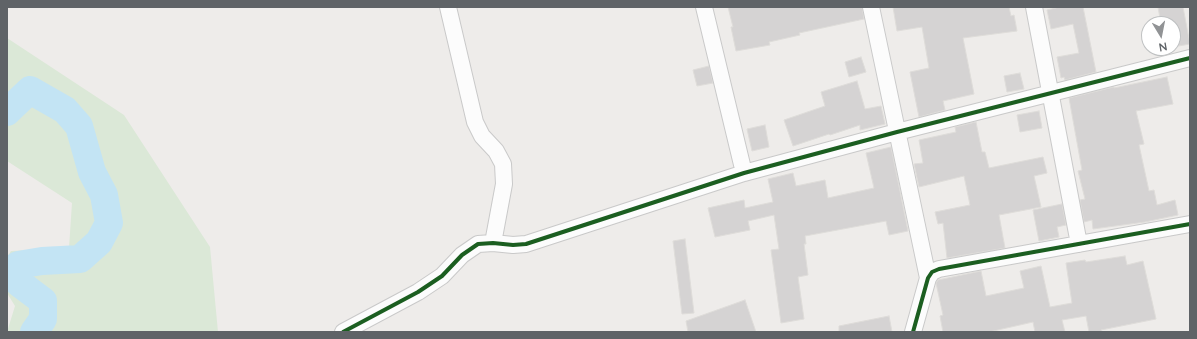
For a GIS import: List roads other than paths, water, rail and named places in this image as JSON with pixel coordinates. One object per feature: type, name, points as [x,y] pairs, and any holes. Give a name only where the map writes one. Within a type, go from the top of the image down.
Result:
[{"type":"street","points":[[448,7],[475,122],[482,136],[496,150],[503,164],[504,184],[493,243]]},
{"type":"street","points":[[704,7],[744,173]]},
{"type":"street","points":[[871,7],[928,278]]},
{"type":"street","points":[[1034,7],[1079,244]]},
{"type":"street","points":[[343,332],[418,292],[442,276],[462,255],[478,244],[526,244],[744,173],[897,132],[1190,58]]},
{"type":"street","points":[[913,332],[928,278],[932,272],[939,269],[1190,224]]},
{"type":"waterway","points":[[7,112],[30,90],[65,110],[79,126],[92,172],[104,195],[109,223],[99,242],[80,259],[42,261],[18,265],[19,283],[43,301],[43,319],[34,332]]}]
